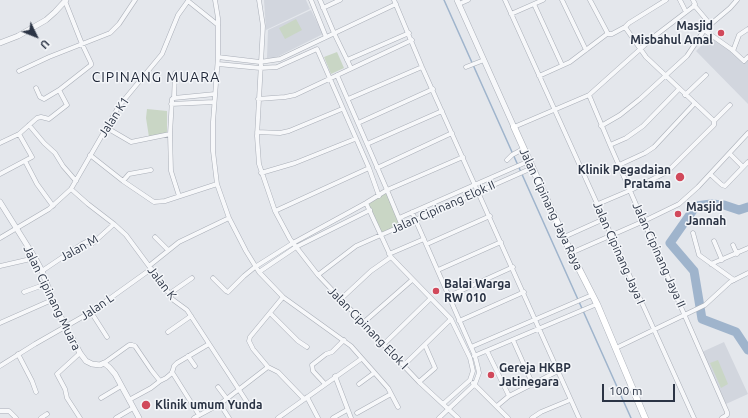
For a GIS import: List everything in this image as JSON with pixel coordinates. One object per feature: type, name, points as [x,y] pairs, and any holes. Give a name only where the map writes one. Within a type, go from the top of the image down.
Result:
[{"type":"main road","name":"Jalan Cipinang Jaya Raya","points":[[514,127],[521,150],[528,161],[564,237],[589,296],[616,348],[645,418]]},
{"type":"street","points":[[18,71],[110,33],[119,24],[135,0]]},
{"type":"street","points":[[215,0],[218,25],[218,64],[214,102],[213,151],[217,184],[229,218],[259,272],[283,297],[344,340],[355,350],[374,374],[388,388],[398,407]]},
{"type":"street","name":"Jalan Cipinang Elok I","points":[[259,0],[262,26],[257,132],[259,164],[275,211],[294,245],[318,275],[420,382],[458,418]]},
{"type":"street","points":[[311,0],[326,37]]},
{"type":"street","points":[[320,0],[351,68]]},
{"type":"street","points":[[323,8],[340,0]]},
{"type":"street","points":[[458,2],[468,0]]},
{"type":"street","name":"Jalan Cipinang Jaya I","points":[[505,0],[694,418]]},
{"type":"street","points":[[511,14],[543,0]]},
{"type":"street","points":[[562,0],[586,50]]},
{"type":"street","points":[[590,0],[607,34]]},
{"type":"street","points":[[539,76],[570,62],[607,34],[612,34],[625,27],[629,22],[666,0]]},
{"type":"street","points":[[680,0],[686,12]]},
{"type":"street","points":[[693,0],[694,5],[710,24]]},
{"type":"street","points":[[601,126],[626,111],[665,76],[690,52],[704,30],[738,0]]},
{"type":"street","points":[[0,43],[18,36],[46,20],[65,1],[91,65],[61,89],[44,99],[40,97],[36,88]]},
{"type":"street","name":"Jalan K1","points":[[0,238],[53,206],[71,189],[90,155],[127,96],[162,54],[178,15],[187,1],[218,25]]},
{"type":"street","points":[[218,57],[260,62],[280,58],[326,37],[395,2],[422,67],[513,267],[579,418]]},
{"type":"street","name":"Jalan Cipinang Jaya Raya","points":[[458,2],[514,127]]},
{"type":"street","points":[[534,4],[562,65]]},
{"type":"street","points":[[514,127],[589,95],[694,5]]},
{"type":"street","points":[[625,27],[646,57],[714,121]]},
{"type":"street","points":[[733,51],[739,35],[748,29]]},
{"type":"street","points":[[704,30],[744,61],[748,57]]},
{"type":"street","points":[[347,60],[408,33]]},
{"type":"street","points":[[258,100],[285,97],[295,94],[412,40]]},
{"type":"street","points":[[315,42],[342,109],[369,168],[379,196]]},
{"type":"street","points":[[218,64],[260,68],[277,66],[317,49]]},
{"type":"street","points":[[470,66],[484,60]]},
{"type":"street","points":[[348,100],[422,67]]},
{"type":"street","points":[[175,73],[174,98],[172,99],[171,104],[171,171],[179,196]]},
{"type":"street","points":[[338,75],[402,226]]},
{"type":"street","points":[[685,95],[706,75]]},
{"type":"street","points":[[0,143],[19,134],[40,117],[49,119],[67,105],[61,89]]},
{"type":"street","points":[[358,123],[432,89]]},
{"type":"street","points":[[610,145],[626,138],[643,126],[679,89]]},
{"type":"street","points":[[174,98],[215,94]]},
{"type":"street","name":"Jalan Cipinang Jaya II","points":[[589,95],[601,126],[631,190],[728,412],[727,415],[722,418]]},
{"type":"street","points":[[171,104],[214,102]]},
{"type":"street","points":[[619,165],[645,153],[654,147],[668,134],[695,103]]},
{"type":"street","points":[[598,204],[667,172],[714,125],[714,121],[730,105]]},
{"type":"street","points":[[257,132],[280,133],[288,131],[342,109]]},
{"type":"street","points":[[367,144],[442,111]]},
{"type":"street","points":[[29,125],[44,143],[55,153],[63,166],[76,181]]},
{"type":"street","points":[[107,128],[130,142],[170,134]]},
{"type":"street","points":[[377,168],[452,133]]},
{"type":"street","points":[[571,253],[679,204],[698,187],[748,133]]},
{"type":"street","points":[[0,174],[31,158],[32,154],[19,134]]},
{"type":"street","points":[[261,173],[295,163],[355,138]]},
{"type":"street","points":[[507,160],[521,150]]},
{"type":"street","points":[[730,154],[743,167]]},
{"type":"street","points":[[90,155],[123,181],[154,202],[165,201],[217,184]]},
{"type":"street","points":[[213,278],[228,292],[255,266],[294,245],[387,190],[463,157]]},
{"type":"street","name":"Jalan Cipinang Elok II","points":[[399,218],[528,161]]},
{"type":"street","points":[[25,162],[37,184],[53,206]]},
{"type":"street","points":[[710,174],[725,186],[748,162]]},
{"type":"street","points":[[275,211],[369,168]]},
{"type":"street","name":"Jalan Cipinang Elok II","points":[[366,203],[380,236],[478,191],[531,169]]},
{"type":"street","points":[[123,181],[129,174],[151,170]]},
{"type":"street","name":"Jalan K","points":[[71,189],[126,235],[163,283],[169,294],[174,300],[186,308],[247,402]]},
{"type":"street","name":"Jalan Cipinang Muara","points":[[0,202],[42,271],[52,300],[80,353],[86,361],[92,364],[100,365],[104,363]]},
{"type":"street","points":[[259,272],[294,245],[370,210]]},
{"type":"street","points":[[412,212],[475,356],[479,373],[475,384],[439,418]]},
{"type":"street","points":[[427,244],[490,216]]},
{"type":"street","name":"Jalan L","points":[[0,366],[65,326],[91,312],[150,268],[168,250],[183,239],[229,218]]},
{"type":"street","points":[[564,237],[604,219]]},
{"type":"street","name":"Jalan M","points":[[42,271],[82,244],[86,242],[93,243],[114,224]]},
{"type":"street","points":[[694,233],[699,255],[734,280]]},
{"type":"street","points":[[318,275],[356,246],[380,236],[390,256],[451,319],[470,358],[472,371],[470,380],[443,404]]},
{"type":"street","points":[[155,238],[168,250]]},
{"type":"street","points":[[341,299],[371,271],[390,256],[424,239]]},
{"type":"street","points":[[714,241],[722,260]]},
{"type":"street","points":[[438,270],[501,242]]},
{"type":"street","points":[[733,245],[737,254]]},
{"type":"street","points":[[711,264],[748,248]]},
{"type":"street","points":[[0,266],[35,258]]},
{"type":"street","points":[[449,296],[513,267]]},
{"type":"street","points":[[616,348],[705,305],[734,280],[748,273]]},
{"type":"street","points":[[169,294],[192,278]]},
{"type":"street","points":[[363,323],[412,280]]},
{"type":"street","points":[[24,292],[46,284]]},
{"type":"street","points":[[459,321],[524,292]]},
{"type":"street","points":[[471,347],[589,296]]},
{"type":"street","points":[[283,297],[250,337],[249,341],[253,349],[268,367],[278,372],[306,398],[318,418]]},
{"type":"street","points":[[384,344],[430,299]]},
{"type":"street","points":[[0,323],[52,300]]},
{"type":"street","points":[[470,358],[594,305]]},
{"type":"street","points":[[91,312],[107,337]]},
{"type":"street","points":[[270,313],[298,341],[307,347]]},
{"type":"street","points":[[168,332],[191,316]]},
{"type":"street","points":[[404,365],[451,319]]},
{"type":"street","points":[[325,384],[313,371],[312,365],[326,354],[332,352],[344,340]]},
{"type":"street","points":[[513,340],[533,385]]},
{"type":"street","points":[[129,400],[166,378],[172,372],[177,363],[209,344]]},
{"type":"street","points":[[139,418],[115,374],[104,363],[123,349],[132,345],[135,346],[160,381]]},
{"type":"street","points":[[420,382],[435,368],[425,345]]},
{"type":"street","points":[[487,351],[509,396]]},
{"type":"street","points":[[80,353],[57,374],[65,389],[67,398],[80,418]]},
{"type":"street","points":[[18,354],[36,392]]},
{"type":"street","points":[[188,356],[195,366]]},
{"type":"street","points":[[278,418],[335,376],[361,359]]},
{"type":"street","points":[[194,418],[220,404],[268,367]]},
{"type":"street","points":[[497,406],[509,396],[558,371]]},
{"type":"street","points":[[172,372],[199,415]]},
{"type":"street","points":[[360,384],[374,374]]},
{"type":"street","points":[[335,376],[351,418]]},
{"type":"street","points":[[470,380],[508,418]]},
{"type":"street","points":[[101,398],[121,386]]},
{"type":"street","points":[[218,387],[226,399]]},
{"type":"street","points":[[357,413],[391,394]]},
{"type":"street","points":[[532,418],[541,412],[570,400]]},
{"type":"street","points":[[220,404],[229,418]]},
{"type":"street","points":[[116,418],[133,408]]},
{"type":"street","points":[[333,418],[347,410]]},
{"type":"street","points":[[0,411],[9,411],[16,418]]},
{"type":"street","points":[[41,418],[47,414]]},
{"type":"shaded area","points":[[264,0],[306,0],[310,9],[266,30]]},
{"type":"shaded area","points":[[311,10],[323,34],[273,59],[267,58],[268,30]]},
{"type":"shaded area","points":[[711,36],[742,61],[748,56],[748,104],[696,51]]},
{"type":"shaded area","points":[[724,342],[748,394],[726,404],[702,352]]},
{"type":"green space","points":[[296,19],[302,30],[285,39],[279,28]]},
{"type":"green space","points":[[337,52],[344,68],[331,74],[324,57]]},
{"type":"green space","points":[[147,109],[167,111],[167,133],[149,137],[146,118]]},
{"type":"green space","points":[[387,192],[401,225],[380,235],[367,203]]},
{"type":"green space","points":[[718,360],[728,384],[721,388],[710,363]]},
{"type":"waterway","points":[[444,0],[631,418]]},
{"type":"waterway","points":[[748,207],[739,210],[724,205],[711,204],[696,206],[670,243],[694,271],[702,319],[736,332],[748,350]]},
{"type":"place","name":"Masjid Misbahul Amal","points":[[721,33]]},
{"type":"place","name":"Klinik Pegadaian Pratama","points":[[680,177]]},
{"type":"place","name":"Masjid Jannah","points":[[678,214]]},
{"type":"place","name":"Balai Warga RW 010","points":[[436,291]]},
{"type":"place","name":"Gereja HKBP Jatinegara","points":[[491,375]]},
{"type":"place","name":"Klinik umum Yunda","points":[[146,405]]},
{"type":"district","name":"CIPINANG MUARA","points":[[156,77]]}]
